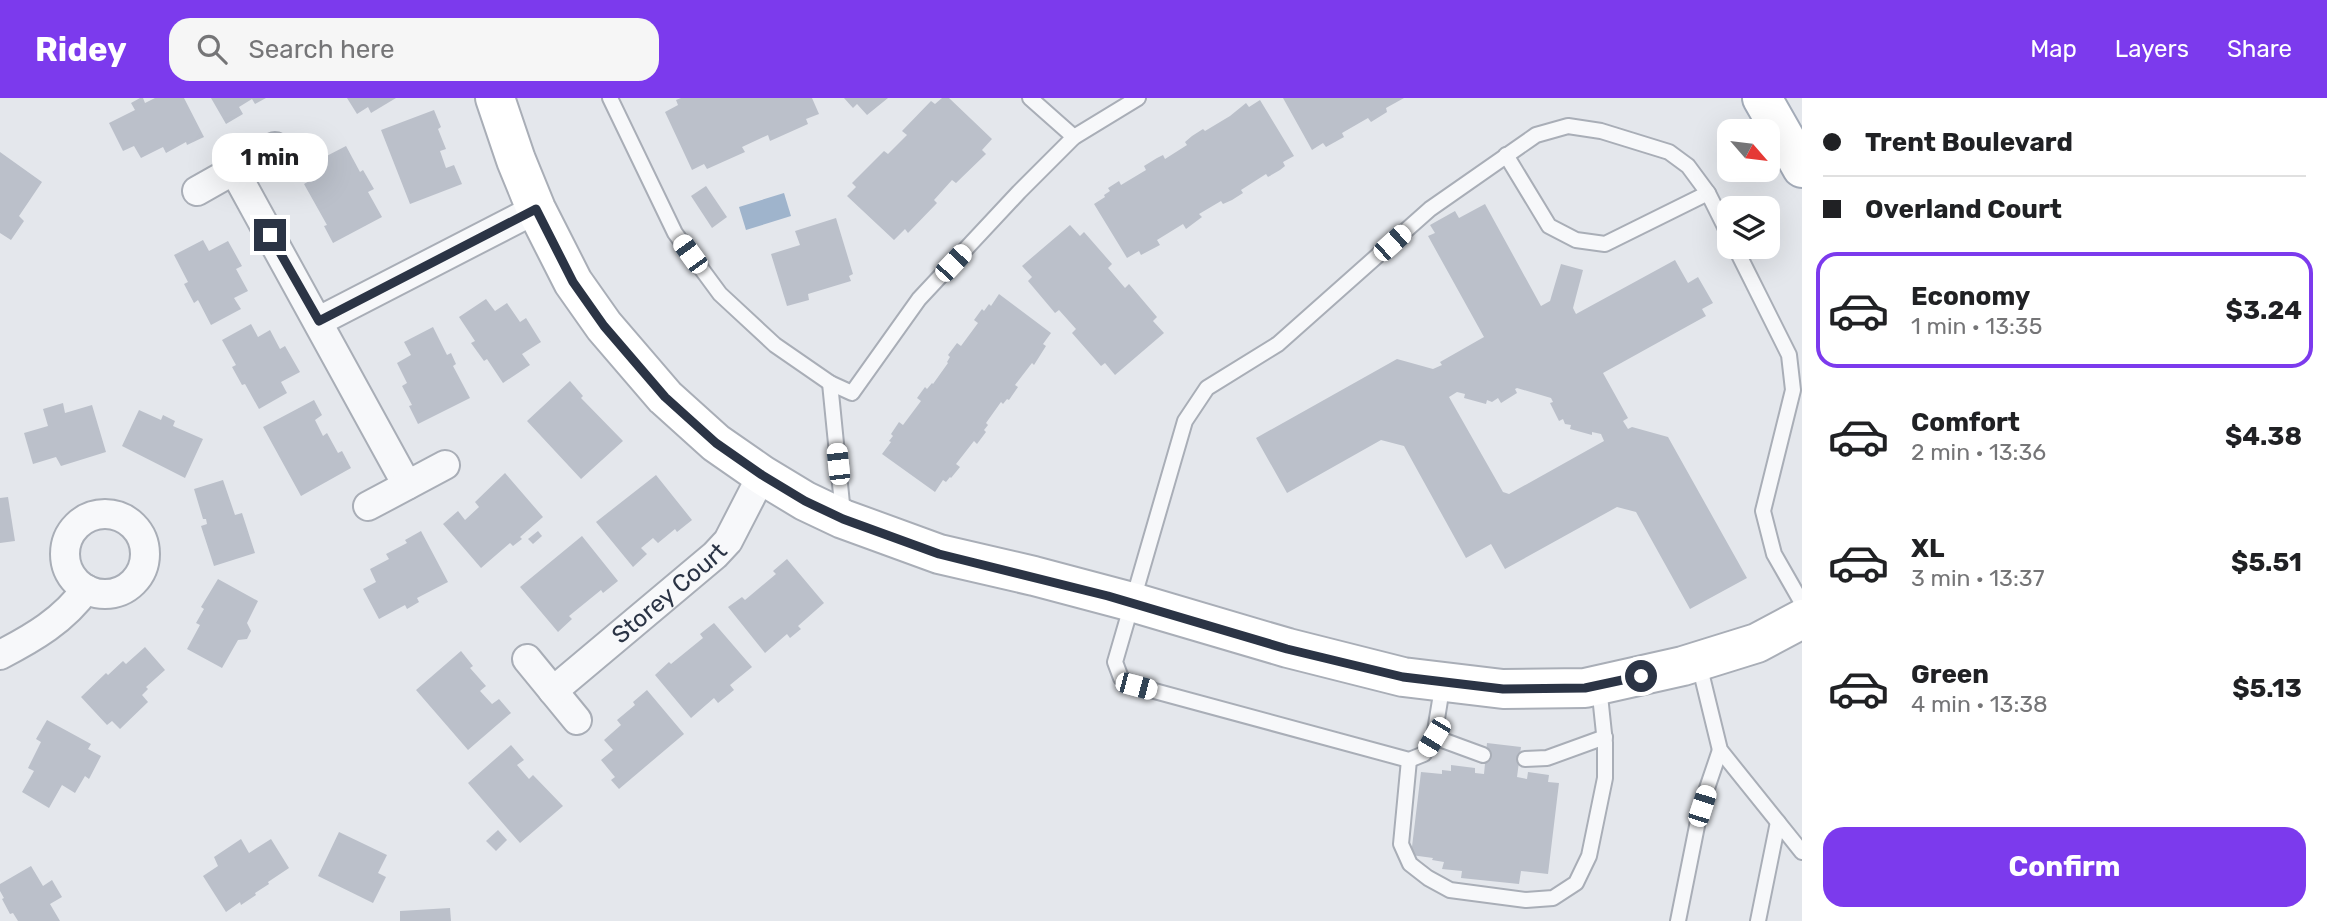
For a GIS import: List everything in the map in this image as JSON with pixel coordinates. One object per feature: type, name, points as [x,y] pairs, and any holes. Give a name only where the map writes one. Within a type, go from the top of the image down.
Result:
[{"type":"street","points":[[495,98],[536,209],[573,282],[604,326],[665,397],[716,443],[805,501],[843,519],[939,554],[1132,602],[1287,649],[1403,677],[1503,689],[1585,688],[1699,662],[1757,643],[1802,619]]},
{"type":"street","points":[[1762,98],[1802,168]]},
{"type":"street","points":[[197,191],[275,147]]},
{"type":"street","points":[[234,170],[407,485]]},
{"type":"street","points":[[319,321],[536,209]]},
{"type":"street","points":[[368,506],[444,465]]},
{"type":"street","name":"Storey Court","points":[[553,691],[715,555],[728,541],[762,475]]},
{"type":"street","points":[[0,655],[50,626],[75,604],[86,589]]},
{"type":"street","points":[[527,659],[577,720]]},
{"type":"lane","points":[[610,98],[675,233],[720,294],[775,345],[830,383],[852,393],[919,299],[1019,192],[1074,137],[1138,98]]},
{"type":"lane","points":[[1030,98],[1074,137]]},
{"type":"lane","points":[[1443,682],[1434,737],[1424,754],[1409,760],[1136,686],[1121,678],[1115,662],[1185,421],[1207,388],[1278,344],[1430,209],[1536,135],[1568,126],[1601,131],[1669,152],[1688,166],[1708,193],[1717,211]]},
{"type":"lane","points":[[1506,155],[1549,226],[1576,240],[1605,243],[1708,193]]},
{"type":"lane","points":[[1741,259],[1789,355],[1793,390],[1763,511],[1774,554],[1802,603]]},
{"type":"lane","points":[[830,383],[843,519]]},
{"type":"lane","points":[[1699,662],[1720,750],[1802,852]]},
{"type":"lane","points":[[1409,760],[1401,844],[1410,864],[1450,890],[1526,900],[1553,898],[1576,883],[1589,856],[1605,778],[1605,737],[1599,685]]},
{"type":"lane","points":[[1434,737],[1483,755]]},
{"type":"lane","points":[[1525,759],[1547,758],[1605,737]]},
{"type":"lane","points":[[1678,921],[1702,806],[1720,750]]},
{"type":"lane","points":[[1758,921],[1778,822]]},
{"type":"water","points":[[784,193],[791,216],[746,230],[739,207]]},
{"type":"building","points":[[143,98],[145,103],[155,98],[184,98],[204,137],[187,145],[186,142],[166,153],[163,147],[141,158],[134,146],[123,151],[109,123],[135,110],[131,103]]},
{"type":"building","points":[[211,98],[266,98],[255,104],[252,99],[239,107],[243,114],[226,124]]},
{"type":"building","points":[[347,98],[396,98],[371,113],[368,107],[357,114]]},
{"type":"building","points":[[812,98],[819,114],[806,119],[808,124],[770,141],[768,135],[742,147],[745,152],[707,169],[704,164],[692,170],[665,112],[678,105],[676,100]]},
{"type":"building","points":[[844,98],[888,98],[867,115],[857,104],[853,108]]},
{"type":"building","points":[[942,98],[949,98],[992,139],[982,150],[986,154],[956,183],[952,180],[934,200],[937,203],[908,233],[905,229],[894,240],[847,196],[856,187],[852,183],[884,151],[888,154],[907,135],[902,131],[931,101],[935,104]]},
{"type":"building","points":[[1283,98],[1404,98],[1386,108],[1387,112],[1371,122],[1368,118],[1342,133],[1344,137],[1326,147],[1323,143],[1312,150]]},
{"type":"building","points":[[1260,100],[1294,156],[1283,162],[1285,166],[1280,170],[1268,177],[1266,174],[1241,190],[1243,193],[1232,200],[1223,204],[1221,201],[1199,214],[1202,217],[1186,229],[1183,224],[1157,240],[1160,245],[1141,255],[1139,251],[1127,258],[1094,204],[1105,197],[1110,191],[1108,188],[1119,181],[1121,185],[1146,170],[1144,166],[1157,158],[1163,155],[1165,159],[1187,145],[1185,142],[1203,129],[1205,131],[1230,116],[1246,103],[1249,107]]},
{"type":"building","points":[[434,110],[446,149],[440,151],[446,168],[454,165],[462,184],[410,204],[381,130]]},
{"type":"building","points":[[346,146],[360,172],[363,170],[374,189],[368,192],[382,217],[333,243],[324,226],[327,225],[304,184],[322,174],[315,162]]},
{"type":"building","points":[[0,152],[42,182],[19,216],[24,221],[11,240],[0,233]]},
{"type":"building","points":[[706,186],[727,217],[712,228],[691,196]]},
{"type":"building","points":[[1485,204],[1541,306],[1550,301],[1561,264],[1583,270],[1573,308],[1576,314],[1675,260],[1688,283],[1698,277],[1713,303],[1702,309],[1706,316],[1603,373],[1628,418],[1623,421],[1628,429],[1632,427],[1668,437],[1747,578],[1690,609],[1636,512],[1617,507],[1505,569],[1491,544],[1466,558],[1404,446],[1381,440],[1287,493],[1256,438],[1397,359],[1433,369],[1442,365],[1440,362],[1484,337],[1428,236],[1435,233],[1430,225],[1455,211],[1459,218]],"holes":[[[1517,388],[1551,398],[1553,402],[1550,403],[1559,421],[1563,419],[1565,424],[1571,425],[1570,429],[1592,435],[1592,432],[1601,434],[1604,441],[1509,494],[1503,492],[1449,397],[1457,392],[1465,394],[1464,398],[1486,404],[1487,400],[1492,402],[1498,398],[1501,403],[1517,393]]]},
{"type":"building","points":[[836,218],[853,274],[849,276],[851,281],[808,294],[809,300],[787,306],[771,254],[800,245],[795,231]]},
{"type":"building","points":[[1070,225],[1080,236],[1084,232],[1112,264],[1108,268],[1125,288],[1129,284],[1157,317],[1153,321],[1164,333],[1115,375],[1105,363],[1101,366],[1072,333],[1076,329],[1059,310],[1055,313],[1028,281],[1032,277],[1022,266]]},
{"type":"building","points":[[203,240],[209,251],[228,241],[242,266],[236,269],[248,291],[234,298],[241,309],[211,325],[198,300],[194,303],[184,284],[188,282],[174,255]]},
{"type":"building","points":[[999,294],[1051,333],[1034,365],[1032,363],[1015,385],[1018,387],[1009,400],[1003,404],[1001,402],[986,423],[986,432],[977,444],[974,441],[956,464],[960,467],[946,482],[943,480],[935,492],[882,454],[891,442],[891,434],[899,422],[903,425],[921,401],[917,398],[925,387],[927,389],[933,384],[948,363],[948,355],[957,343],[961,346],[978,323],[974,320],[982,309],[984,311],[989,304],[991,306]]},
{"type":"building","points":[[486,299],[495,311],[507,303],[520,322],[526,318],[541,342],[522,354],[530,365],[503,383],[487,359],[484,361],[471,343],[475,341],[459,317]]},
{"type":"building","points":[[251,324],[258,337],[270,330],[280,349],[285,346],[300,372],[281,382],[287,393],[259,409],[232,367],[236,365],[222,340]]},
{"type":"building","points":[[433,327],[447,355],[451,353],[456,364],[453,366],[470,398],[418,424],[402,386],[407,383],[397,363],[411,355],[404,342]]},
{"type":"building","points":[[570,381],[583,396],[581,398],[623,441],[581,479],[527,421]]},
{"type":"building","points":[[314,400],[322,415],[315,420],[323,436],[327,433],[338,453],[342,451],[351,468],[301,496],[263,427]]},
{"type":"building","points":[[63,403],[65,413],[92,405],[106,452],[61,466],[56,457],[33,464],[24,433],[48,426],[43,409]]},
{"type":"building","points":[[139,410],[161,420],[163,415],[175,421],[173,426],[203,439],[185,478],[122,446]]},
{"type":"building","points":[[505,473],[543,517],[520,537],[522,539],[513,546],[510,543],[481,568],[443,524],[458,511],[465,520],[479,507],[475,502]]},
{"type":"building","points":[[656,475],[692,520],[658,543],[653,538],[641,548],[647,554],[633,567],[596,522]]},
{"type":"building","points":[[223,480],[235,515],[242,513],[255,553],[214,566],[201,526],[207,524],[206,519],[203,519],[194,489]]},
{"type":"building","points":[[8,497],[15,541],[0,543],[0,498]]},
{"type":"building","points":[[421,531],[448,582],[417,598],[419,602],[407,609],[405,605],[379,619],[363,589],[376,582],[370,569],[389,559],[386,554],[407,543],[405,540]]},
{"type":"building","points":[[538,531],[542,536],[533,544],[528,539]]},
{"type":"building","points":[[582,536],[618,581],[603,593],[601,590],[569,616],[572,619],[558,632],[520,587]]},
{"type":"building","points":[[787,559],[824,603],[798,626],[801,629],[790,638],[787,634],[765,653],[728,607],[742,597],[745,600],[776,574],[773,571]]},
{"type":"building","points":[[218,579],[258,601],[247,623],[251,631],[247,639],[238,640],[222,668],[187,649],[200,625],[196,623],[204,609],[201,607]]},
{"type":"building","points":[[714,623],[752,667],[730,685],[734,690],[718,703],[714,698],[691,718],[655,675],[703,638],[700,634]]},
{"type":"building","points":[[145,647],[165,670],[146,687],[148,689],[142,695],[148,702],[120,729],[112,721],[107,725],[81,697],[106,673],[108,675],[123,661],[126,664]]},
{"type":"building","points":[[461,651],[473,666],[470,668],[486,686],[480,691],[492,704],[499,699],[511,713],[468,750],[416,690]]},
{"type":"building","points":[[647,690],[684,734],[619,789],[611,780],[615,777],[601,760],[613,750],[604,740],[621,725],[617,720],[635,705],[633,702]]},
{"type":"building","points":[[47,720],[91,744],[88,749],[101,756],[89,779],[85,776],[75,793],[62,785],[49,808],[22,792],[34,771],[28,768],[41,742],[36,739]]},
{"type":"building","points":[[1487,743],[1521,747],[1517,777],[1527,779],[1528,772],[1549,775],[1548,782],[1559,783],[1548,874],[1521,871],[1519,884],[1461,878],[1462,871],[1442,869],[1444,862],[1411,855],[1421,772],[1442,774],[1442,770],[1451,771],[1451,765],[1475,768],[1475,773],[1484,774]]},
{"type":"building","points":[[511,745],[524,760],[517,765],[529,779],[533,775],[563,806],[520,843],[468,783]]},
{"type":"building","points":[[498,830],[507,840],[496,851],[486,841]]},
{"type":"building","points":[[339,832],[387,855],[378,873],[386,877],[373,903],[318,876]]},
{"type":"building","points":[[241,839],[249,853],[271,839],[289,868],[268,882],[256,895],[226,912],[203,876],[218,866],[214,857]]},
{"type":"building","points":[[31,866],[43,886],[52,880],[62,897],[50,904],[60,921],[18,921],[13,913],[10,914],[2,899],[4,898],[0,884]]},
{"type":"building","points":[[450,908],[451,921],[400,921],[400,911]]},
{"type":"route","points":[[270,235],[319,321],[536,209],[573,282],[604,326],[665,397],[716,443],[762,475],[805,501],[843,519],[939,554],[1034,576],[1132,602],[1287,649],[1403,677],[1503,689],[1585,688],[1641,676]]}]
